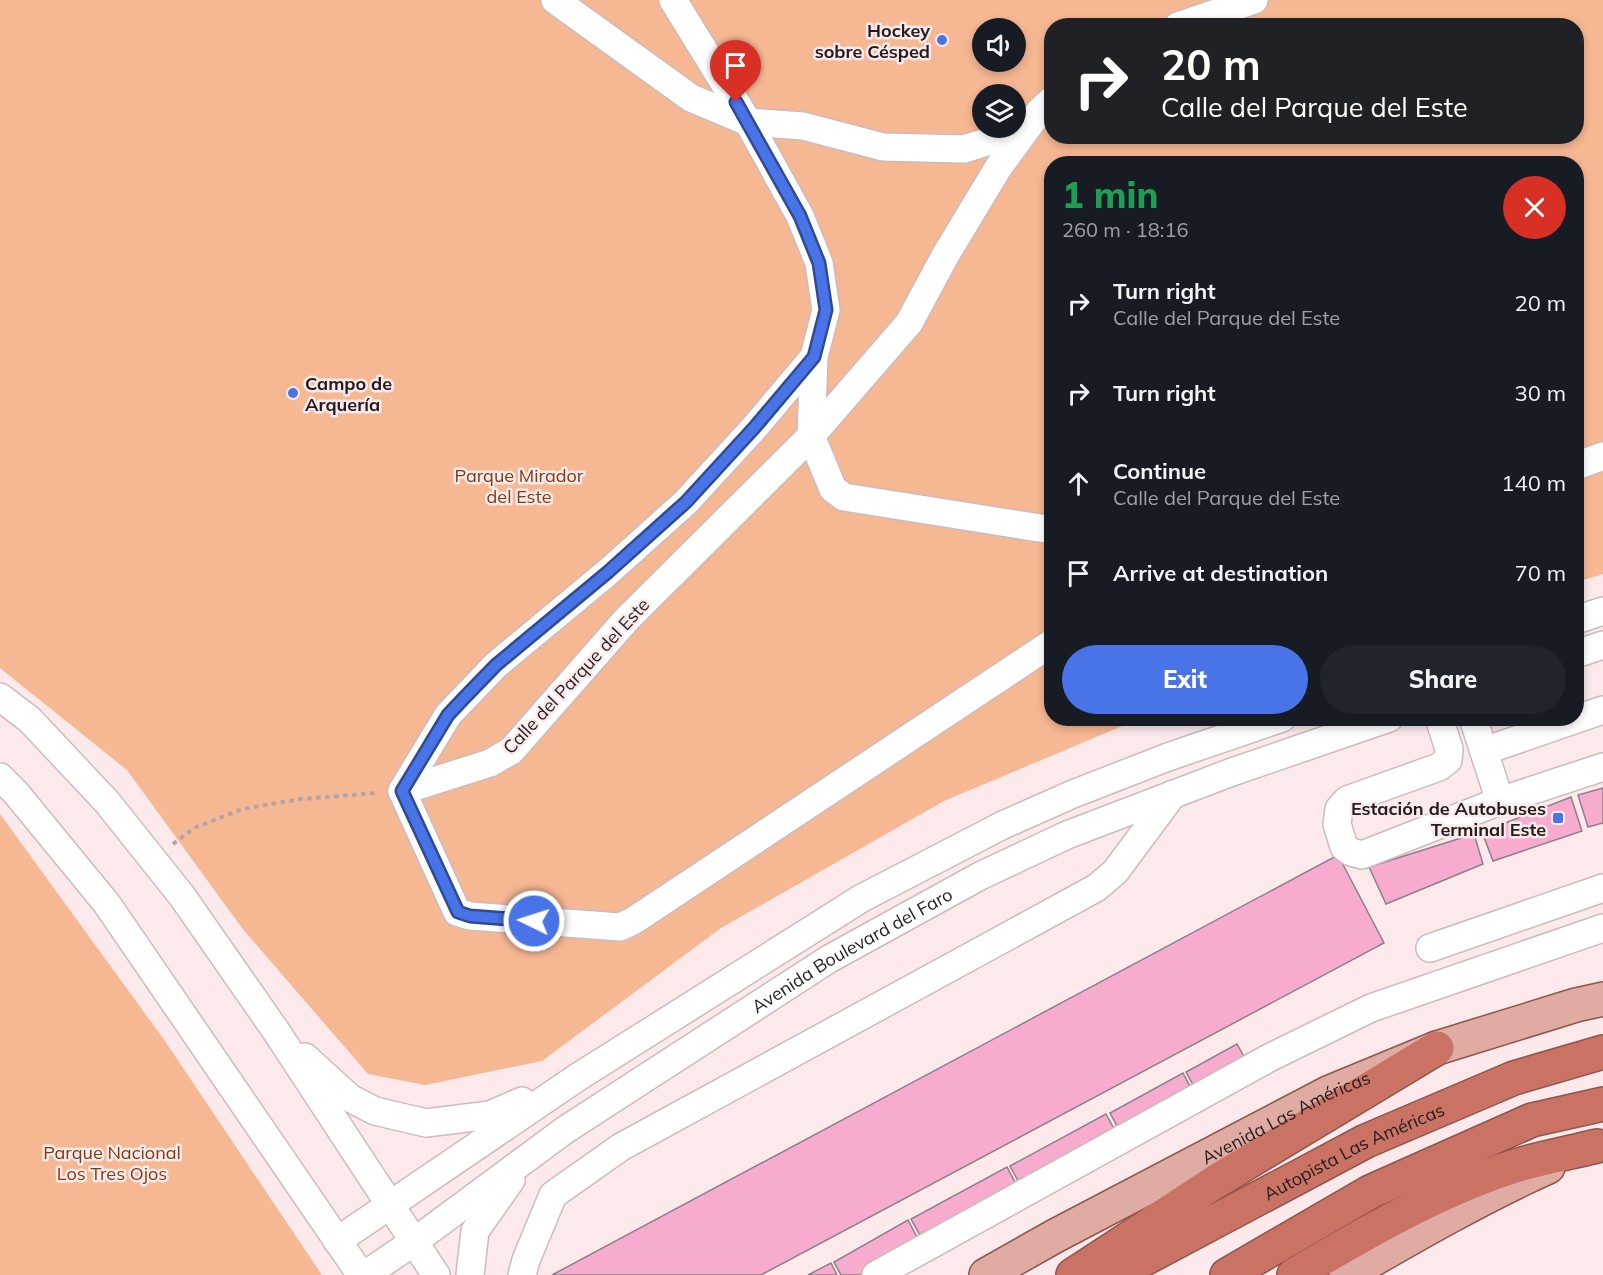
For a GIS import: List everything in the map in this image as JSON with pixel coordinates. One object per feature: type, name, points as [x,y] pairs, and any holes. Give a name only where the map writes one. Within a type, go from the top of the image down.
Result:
[{"type":"highway","points":[[1073,1275],[1215,1182],[1437,1048]]},
{"type":"highway","name":"Autopista Las Américas","points":[[1114,1275],[1366,1141],[1514,1078],[1603,1052]]},
{"type":"highway","points":[[1227,1275],[1370,1192],[1532,1120],[1603,1104]]},
{"type":"highway","points":[[1294,1275],[1341,1247],[1435,1198],[1512,1167],[1600,1145]]},
{"type":"main road","name":"Avenida Las Américas","points":[[986,1275],[1055,1236],[1328,1093],[1437,1048],[1576,1005],[1603,999]]},
{"type":"main road","points":[[1348,1275],[1517,1181],[1600,1145]]},
{"type":"street","points":[[555,0],[691,98],[748,122],[803,126],[883,147],[964,149],[999,138]]},
{"type":"street","points":[[673,0],[748,122],[800,216],[819,263],[826,310],[814,357],[810,436],[833,489],[844,498],[1044,529]]},
{"type":"street","points":[[1201,18],[1254,0]]},
{"type":"street","name":"Calle del Parque del Este","points":[[1026,129],[1044,107]]},
{"type":"street","name":"Calle del Parque del Este","points":[[402,791],[490,763],[511,751],[626,620],[810,436],[909,323],[945,256],[992,178],[1020,138]]},
{"type":"street","points":[[814,357],[754,428],[686,502],[608,572],[496,665],[448,715],[402,791],[458,912],[470,916],[620,927],[644,914],[1044,648]]},
{"type":"street","points":[[1584,463],[1603,456]]},
{"type":"street","points":[[1584,617],[1603,611]]},
{"type":"street","points":[[1584,651],[1603,645]]},
{"type":"street","points":[[0,697],[30,720],[107,802],[182,896],[276,1031],[436,1275]]},
{"type":"street","points":[[1584,717],[1603,710]]},
{"type":"street","name":"Avenida Boulevard del Faro","points":[[337,1241],[578,1077],[862,898],[1003,825],[1073,794],[1168,757],[1259,726]]},
{"type":"street","name":"Avenida Boulevard del Faro","points":[[363,1275],[415,1241],[565,1130],[829,959],[980,876],[1067,835],[1232,772],[1366,726]]},
{"type":"street","points":[[1442,726],[1449,749],[1448,760],[1439,767],[1347,800],[1338,809],[1336,824],[1344,847],[1362,855],[1500,801],[1603,767]]},
{"type":"street","points":[[1476,726],[1500,801]]},
{"type":"street","points":[[1484,751],[1557,726]]},
{"type":"street","points":[[0,777],[16,793],[107,904],[337,1241],[363,1275]]},
{"type":"street","points":[[522,1275],[553,1195],[621,1147],[1096,888],[1115,872],[1173,795]]},
{"type":"street","points":[[1430,948],[1603,888]]},
{"type":"street","points":[[876,1275],[1269,1058],[1371,1008],[1603,928]]},
{"type":"street","points":[[276,1031],[350,1098],[375,1111],[426,1123],[490,1115],[578,1077]]},
{"type":"street","points":[[470,1275],[475,1231],[513,1178],[565,1130]]},
{"type":"path","points":[[153,859],[196,827],[243,809],[302,799],[402,791]]},
{"type":"green space","name":"Parque Mirador del Este","points":[[0,0],[1603,0],[1603,574],[1584,580],[1584,156],[1044,156],[1044,726],[1122,726],[944,801],[721,928],[542,1061],[425,1085],[368,1074],[242,928],[127,770],[0,668]]},
{"type":"green space","name":"Parque Nacional Los Tres Ojos","points":[[0,814],[165,1041],[322,1275],[0,1275]]},
{"type":"building","points":[[1603,788],[1603,823],[1588,827],[1578,795]]},
{"type":"building","points":[[1571,797],[1582,831],[1493,861],[1482,832]]},
{"type":"building","points":[[1474,834],[1483,864],[1386,904],[1369,867]]},
{"type":"building","points":[[1338,855],[1384,943],[761,1275],[552,1275]]},
{"type":"building","points":[[1237,1044],[1257,1080],[1206,1108],[1186,1072]]},
{"type":"building","points":[[1183,1073],[1202,1109],[1129,1148],[1110,1113]]},
{"type":"building","points":[[1106,1114],[1125,1149],[1029,1201],[1010,1166]]},
{"type":"building","points":[[1007,1167],[1026,1203],[931,1255],[911,1219]]},
{"type":"building","points":[[908,1220],[927,1256],[892,1275],[841,1275],[834,1262]]},
{"type":"building","points":[[831,1263],[837,1275],[808,1275]]},
{"type":"place","name":"Hockey sobre Césped","points":[[942,40]]},
{"type":"place","name":"Campo de Arquería","points":[[293,393]]},
{"type":"place","name":"Estación de Autobuses Terminal Este","points":[[1558,818]]},
{"type":"route","points":[[534,921],[470,916],[458,912],[402,791],[448,715],[464,698],[496,665],[608,572],[686,502],[754,428],[814,357],[826,310],[819,263],[800,216],[736,102]]}]
